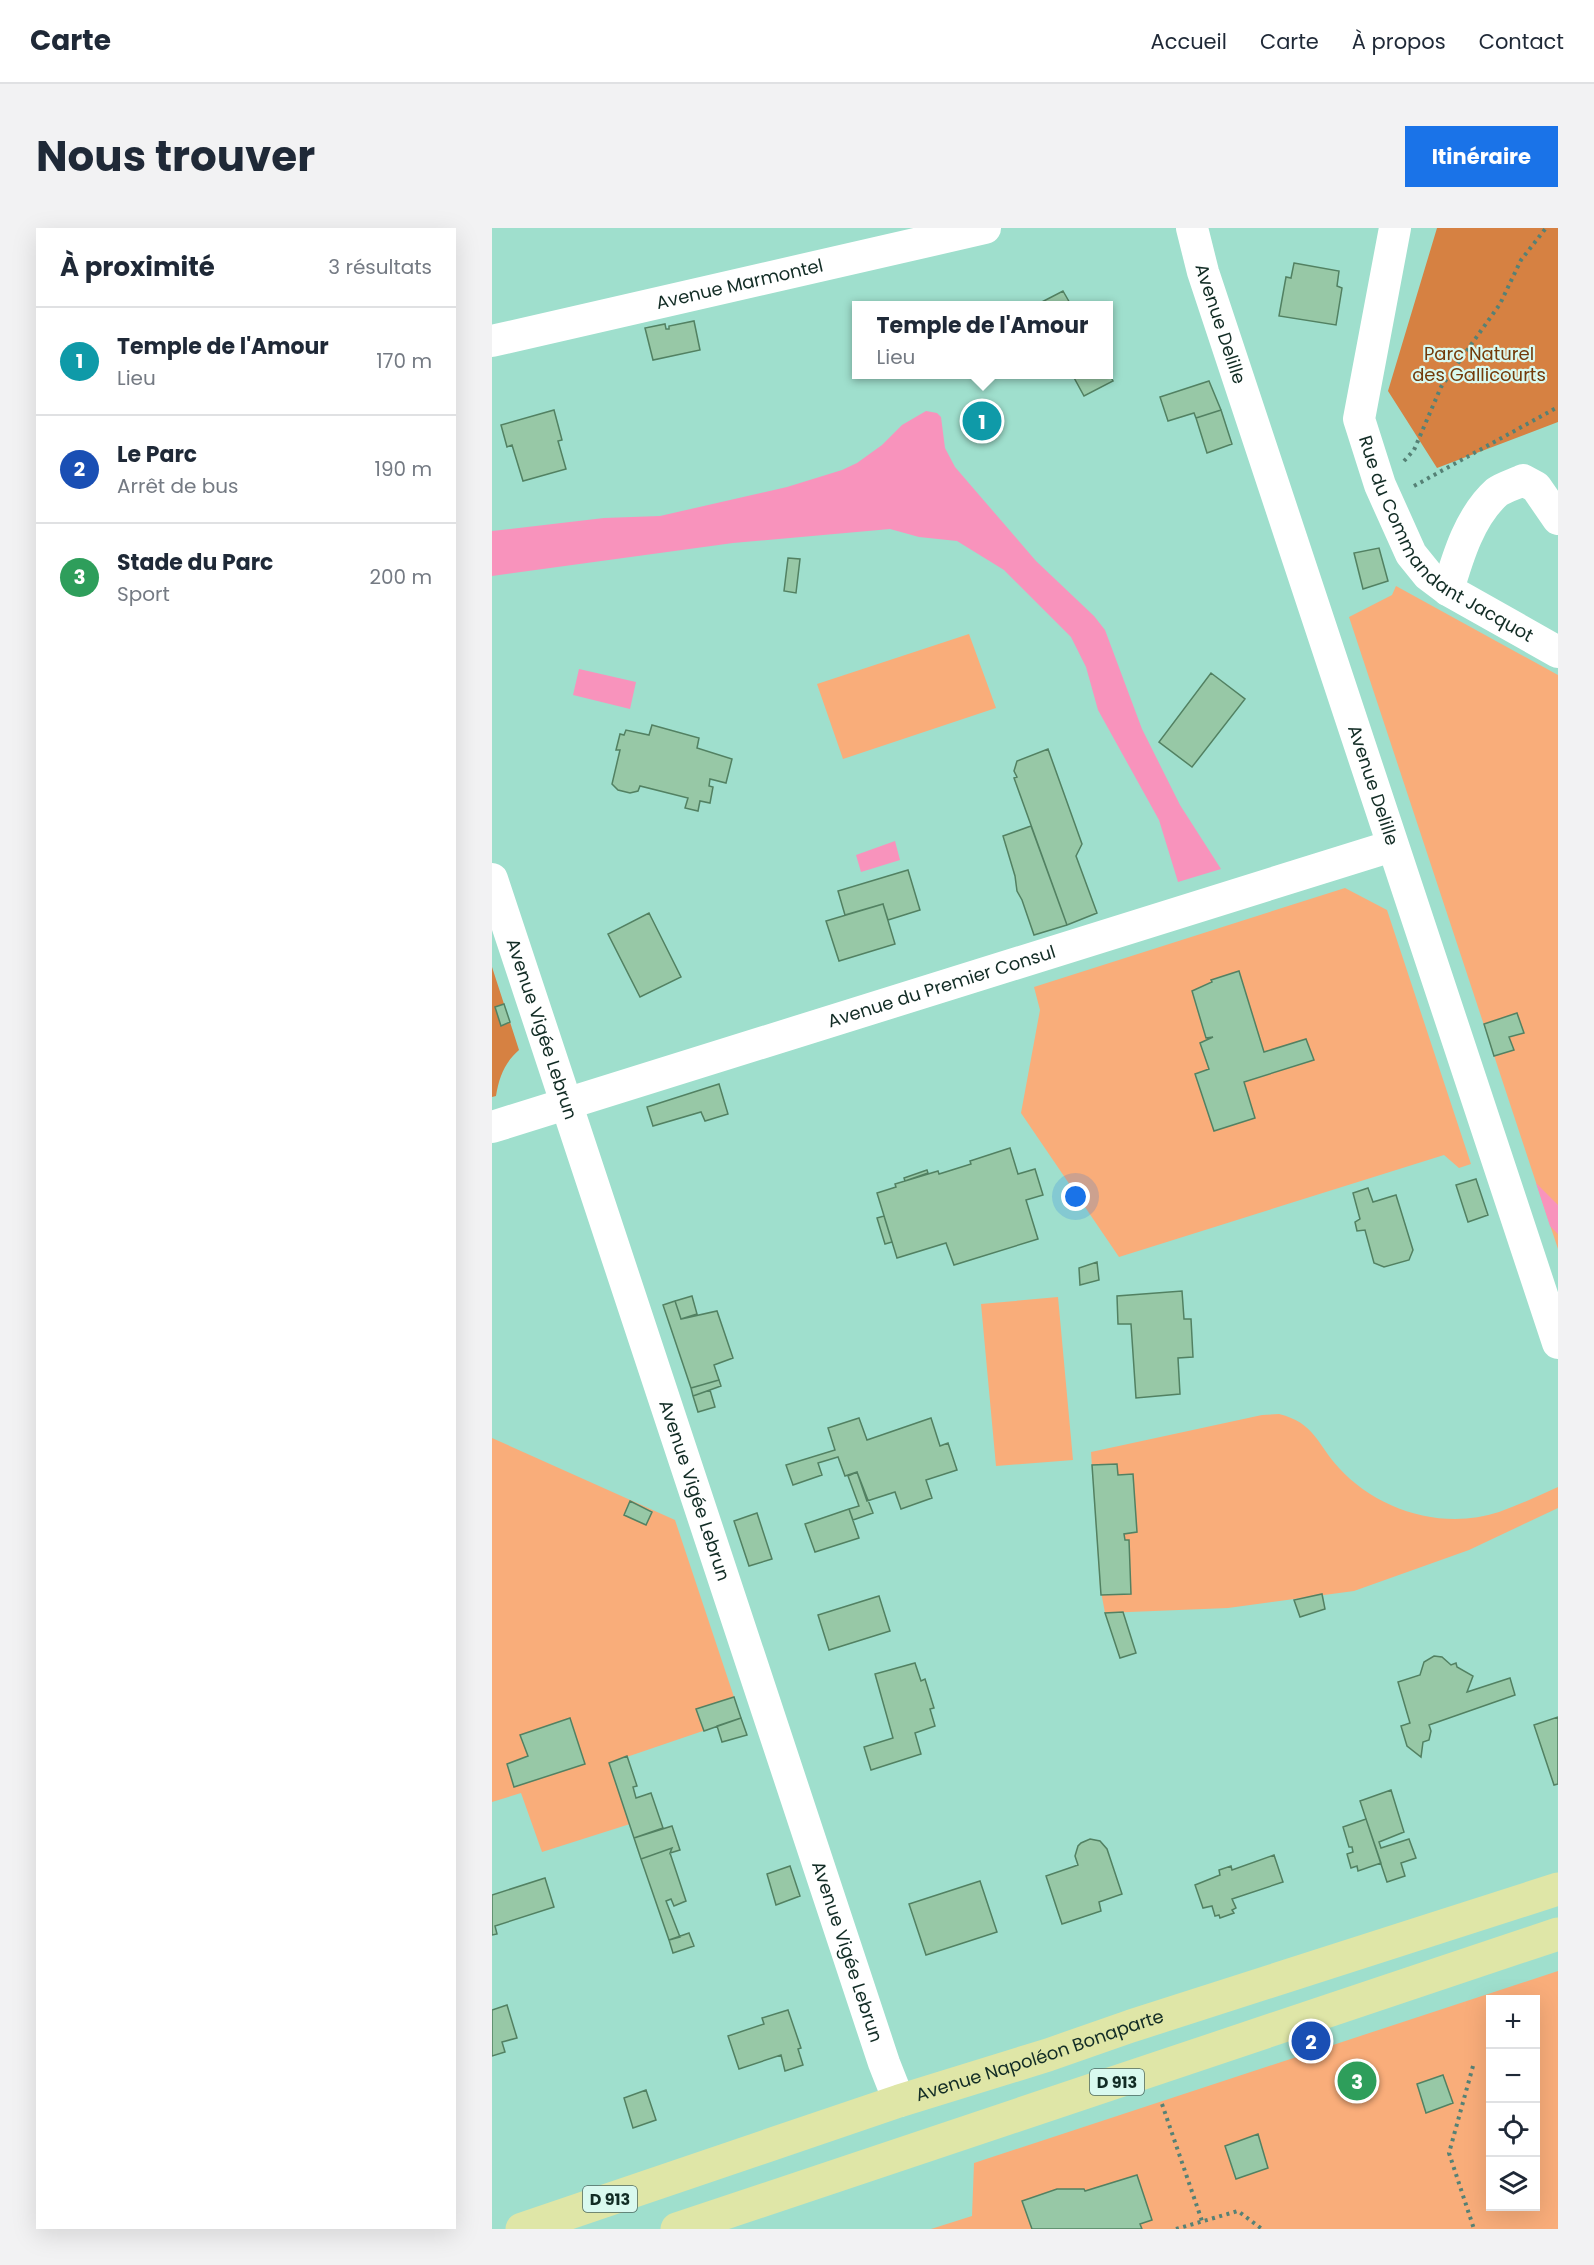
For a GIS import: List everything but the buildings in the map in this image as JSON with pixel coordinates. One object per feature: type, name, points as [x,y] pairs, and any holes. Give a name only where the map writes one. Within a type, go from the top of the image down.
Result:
[{"type":"main road","name":"Avenue Napoléon Bonaparte","points":[[522,2229],[899,2101],[1048,2055],[1131,2026],[1558,1889]]},
{"type":"main road","name":"D 913","points":[[676,2229],[1558,1934]]},
{"type":"main road","name":"D 913","points":[[1048,2055],[1066,2072],[1070,2080],[1068,2099]]},
{"type":"street","name":"Avenue Marmontel","points":[[492,341],[985,228]]},
{"type":"street","name":"Avenue Delille","points":[[1192,228],[1203,272],[1558,1342]]},
{"type":"street","name":"Rue du Commandant Jacquot","points":[[1395,228],[1359,419],[1390,483],[1411,554],[1428,575],[1448,590],[1558,652]]},
{"type":"street","points":[[1448,590],[1455,566],[1477,516],[1498,491],[1523,480],[1536,487],[1558,519]]},
{"type":"street","name":"Avenue du Premier Consul","points":[[492,1127],[1392,846]]},
{"type":"street","name":"Avenue Vigée Lebrun","points":[[492,879],[873,2029],[899,2101]]},
{"type":"path","points":[[1390,483],[1414,450],[1441,387],[1500,304],[1521,260],[1546,228]]},
{"type":"path","points":[[1390,483],[1558,407]]},
{"type":"path","points":[[1473,2066],[1449,2153],[1473,2229]]},
{"type":"path","points":[[1162,2104],[1202,2221]]},
{"type":"path","points":[[1176,2229],[1238,2211],[1262,2229]]},
{"type":"shaded area","points":[[926,411],[937,413],[941,417],[945,448],[955,467],[1036,561],[1094,616],[1105,630],[1142,729],[1180,805],[1221,869],[1178,882],[1159,820],[1098,710],[1086,667],[1071,637],[1004,570],[957,541],[919,537],[890,529],[733,543],[492,576],[492,531],[604,518],[660,516],[787,487],[857,463],[882,445],[902,425]]},
{"type":"shaded area","points":[[1396,586],[1558,675],[1558,1249],[1349,617],[1392,595]]},
{"type":"shaded area","points":[[969,634],[996,708],[843,759],[817,684]]},
{"type":"shaded area","points":[[579,669],[636,682],[630,709],[573,695]]},
{"type":"shaded area","points":[[895,841],[900,860],[861,872],[856,855]]},
{"type":"shaded area","points":[[1345,888],[1387,910],[1471,1164],[1459,1168],[1444,1155],[1119,1257],[1021,1113],[1040,1010],[1034,987]]},
{"type":"shaded area","points":[[1536,1183],[1558,1205],[1558,1234],[1550,1226]]},
{"type":"shaded area","points":[[1058,1297],[1073,1460],[996,1466],[981,1304]]},
{"type":"shaded area","points":[[1279,1414],[1291,1418],[1308,1429],[1354,1483],[1372,1495],[1412,1513],[1434,1518],[1478,1517],[1499,1512],[1558,1487],[1558,1508],[1469,1550],[1354,1591],[1228,1608],[1105,1613],[1100,1586],[1091,1452],[1262,1415]]},
{"type":"shaded area","points":[[492,1438],[675,1520],[741,1718],[609,1763],[630,1824],[542,1852],[521,1793],[492,1802]]},
{"type":"shaded area","points":[[1558,1971],[1558,2229],[931,2229],[972,2216],[974,2163]]},
{"type":"green space","name":"Parc Naturel des Gallicourts","points":[[1437,228],[1558,228],[1558,422],[1437,468],[1388,391]]},
{"type":"green space","points":[[492,967],[504,1004],[495,1007],[501,1025],[510,1022],[519,1050],[506,1065],[496,1096],[492,1097]]},
{"type":"place","name":"Temple de l'Amour","points":[[982,421]]},
{"type":"place","name":"Le Parc","points":[[1311,2041]]},
{"type":"place","name":"Stade du Parc","points":[[1357,2081]]}]
